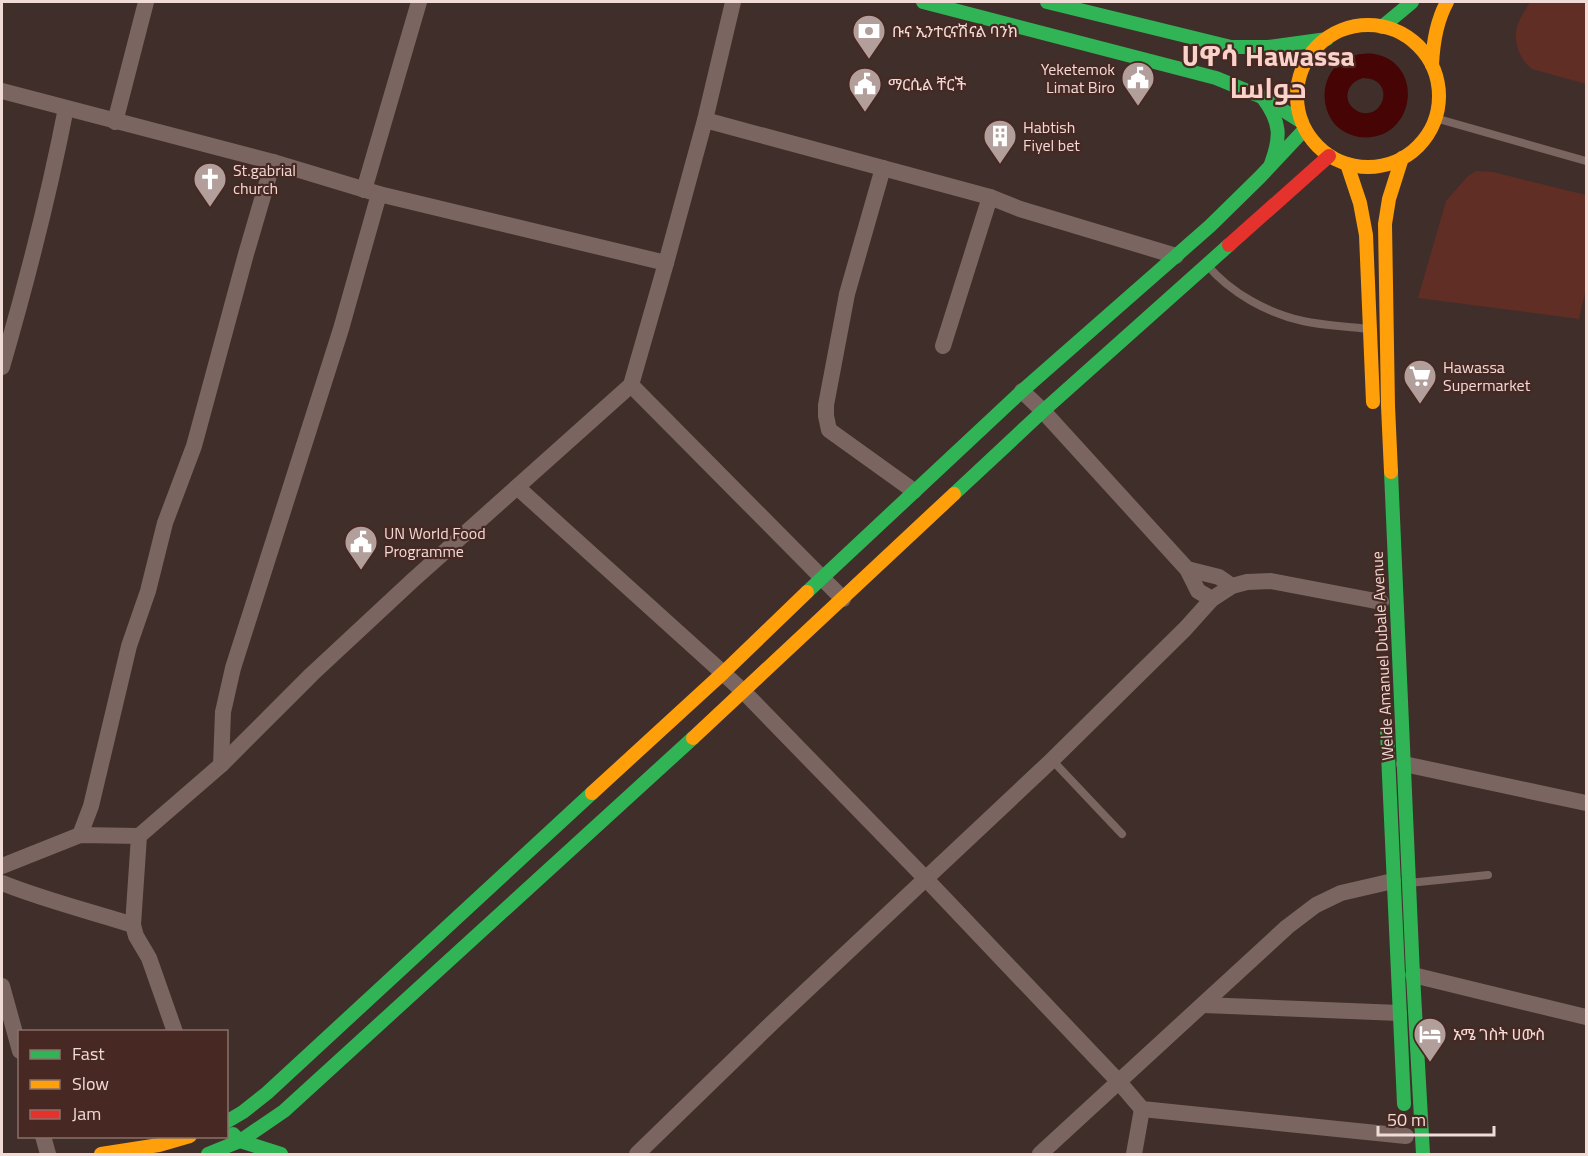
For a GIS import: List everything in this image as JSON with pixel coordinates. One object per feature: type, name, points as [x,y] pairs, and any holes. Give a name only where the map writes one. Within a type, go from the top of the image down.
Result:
[{"type":"main road","points":[[923,2],[973,8],[1216,78],[1263,97],[1303,125]]},
{"type":"main road","points":[[1047,2],[1231,47],[1254,49],[1283,47],[1327,39]]},
{"type":"main road","points":[[1382,27],[1412,2]]},
{"type":"main road","points":[[1432,65],[1437,25],[1447,2]]},
{"type":"main road","points":[[1353,27],[1382,27],[1412,40],[1432,65],[1439,91],[1435,118],[1423,141],[1402,158],[1375,167],[1347,164],[1329,156],[1315,144],[1303,125],[1298,109],[1298,82],[1302,70],[1317,47],[1327,39],[1353,27]]},
{"type":"main road","points":[[1263,97],[1273,109],[1279,129],[1278,144],[1270,167]]},
{"type":"main road","points":[[228,1123],[267,1093],[723,673],[821,578],[1022,391],[1210,226],[1270,167],[1303,125]]},
{"type":"main road","points":[[207,1154],[240,1141],[284,1111],[744,692],[1043,411],[1329,156]]},
{"type":"main road","name":"Welde Amanuel Dubale Avenue","points":[[1402,158],[1389,198],[1385,224],[1388,406],[1404,764],[1401,882],[1413,975],[1423,1155]]},
{"type":"main road","points":[[1347,164],[1360,203],[1366,235],[1373,417]]},
{"type":"main road","points":[[1386,718],[1401,882],[1399,1013],[1405,1129]]},
{"type":"main road","points":[[526,853],[544,873]]},
{"type":"main road","points":[[228,1126],[240,1141],[281,1155]]},
{"type":"main road","points":[[100,1155],[186,1138]]},
{"type":"main road","points":[[199,1138],[207,1154]]},
{"type":"main road","points":[[207,1154],[211,1138]]},
{"type":"street","points":[[115,122],[146,2]]},
{"type":"street","points":[[221,765],[223,712],[232,668],[341,329],[419,2]]},
{"type":"street","points":[[2,866],[80,835],[139,836],[221,765],[312,674],[404,588],[631,385],[705,120],[734,2]]},
{"type":"street","points":[[2,91],[273,162],[372,192],[666,263]]},
{"type":"street","points":[[2,367],[24,291],[56,161],[66,108]]},
{"type":"street","points":[[705,120],[990,197],[1176,256]]},
{"type":"street","points":[[80,835],[91,806],[129,646],[148,591],[165,523],[194,446],[273,162]]},
{"type":"street","points":[[883,168],[847,294],[826,405],[826,416],[830,430],[914,491]]},
{"type":"street","points":[[943,346],[990,197]]},
{"type":"street","points":[[631,385],[843,599]]},
{"type":"street","points":[[1022,391],[1043,411],[1187,569],[1198,591],[1212,599]]},
{"type":"street","points":[[517,487],[744,692],[926,879],[1142,1109],[1405,1129]]},
{"type":"street","points":[[1187,569],[1219,577],[1232,586]]},
{"type":"street","points":[[637,1155],[726,1066],[1052,760],[1185,629],[1212,599],[1232,586],[1247,582],[1271,581],[1381,602]]},
{"type":"street","points":[[1404,764],[1587,802]]},
{"type":"street","points":[[139,836],[133,925],[136,936],[149,958],[174,1030]]},
{"type":"street","points":[[1040,1155],[1287,927],[1316,905],[1341,893],[1401,882]]},
{"type":"street","points":[[2,883],[33,895],[86,909],[133,925]]},
{"type":"street","points":[[1413,975],[1587,1017]]},
{"type":"street","points":[[2,986],[18,1044]]},
{"type":"street","points":[[1203,1005],[1399,1013]]},
{"type":"street","points":[[1134,1155],[1142,1109]]},
{"type":"street","points":[[43,1138],[48,1155]]},
{"type":"lane","points":[[1435,118],[1587,161]]},
{"type":"lane","points":[[1207,265],[1232,289],[1284,316],[1313,323],[1370,330]]},
{"type":"lane","points":[[1052,760],[1122,834]]},
{"type":"lane","points":[[1401,882],[1488,875]]},
{"type":"shaded area","points":[[1530,2],[1586,2],[1586,84],[1532,69],[1523,60],[1516,43],[1516,30]]},
{"type":"shaded area","points":[[1358,54],[1374,54],[1391,60],[1402,72],[1407,86],[1407,102],[1402,116],[1392,128],[1378,136],[1359,137],[1346,133],[1338,128],[1327,109],[1325,92],[1329,76],[1340,63]],"holes":[[[1359,79],[1373,80],[1380,85],[1383,91],[1380,105],[1368,113],[1359,112],[1349,103],[1348,91]]]},
{"type":"shaded area","points":[[1476,171],[1493,172],[1586,195],[1586,289],[1579,319],[1418,298],[1446,201],[1468,176]]},
{"type":"traffic: fast","points":[[923,2],[1216,78],[1262,97],[1302,122]]},
{"type":"traffic: fast","points":[[1047,2],[1231,47],[1268,47],[1327,39]]},
{"type":"traffic: fast","points":[[1382,27],[1412,2]]},
{"type":"traffic: fast","points":[[1263,98],[1273,115],[1278,130],[1271,164]]},
{"type":"traffic: fast","points":[[807,592],[1022,391],[1210,226],[1305,129]]},
{"type":"traffic: fast","points":[[954,494],[1229,245]]},
{"type":"traffic: fast","points":[[1391,472],[1423,1154]]},
{"type":"traffic: fast","points":[[1387,732],[1404,1104]]},
{"type":"traffic: fast","points":[[208,1154],[240,1141],[284,1111],[693,738]]},
{"type":"traffic: fast","points":[[228,1121],[267,1093],[592,793]]},
{"type":"traffic: fast","points":[[233,1134],[240,1141],[281,1154]]},
{"type":"traffic: slow","points":[[1432,65],[1436,33],[1447,2]]},
{"type":"traffic: slow","points":[[1368,25],[1395,31],[1418,46],[1433,69],[1439,96],[1433,123],[1418,146],[1395,161],[1368,167],[1341,161],[1318,146],[1303,123],[1297,96],[1303,69],[1318,46],[1341,31],[1368,25]]},
{"type":"traffic: slow","points":[[1391,472],[1385,224],[1389,199],[1402,158]]},
{"type":"traffic: slow","points":[[1347,164],[1360,203],[1366,235],[1373,402]]},
{"type":"traffic: slow","points":[[693,738],[954,494]]},
{"type":"traffic: slow","points":[[592,793],[723,673],[807,592]]},
{"type":"traffic: slow","points":[[101,1154],[159,1145],[183,1138]]},
{"type":"traffic: jam","points":[[1229,245],[1329,156]]},
{"type":"place","name":"ቡና ኢንተርናሽናል ባንክ","points":[[869,60]]},
{"type":"place","name":"Yeketemok Limat Biro","points":[[1138,107]]},
{"type":"place","name":"ማርሲል ቸርች","points":[[865,113]]},
{"type":"place","name":"Habtish Fiyel bet","points":[[1000,165]]},
{"type":"place","name":"St.gabrial church","points":[[210,208]]},
{"type":"place","name":"Hawassa Supermarket","points":[[1420,405]]},
{"type":"place","name":"UN World Food Programme","points":[[361,571]]},
{"type":"place","name":"አሜ ገስት ሀውስ","points":[[1430,1063]]},
{"type":"district","name":"ሀዋሳ Hawassa حواسا","points":[[1268,72]]}]
